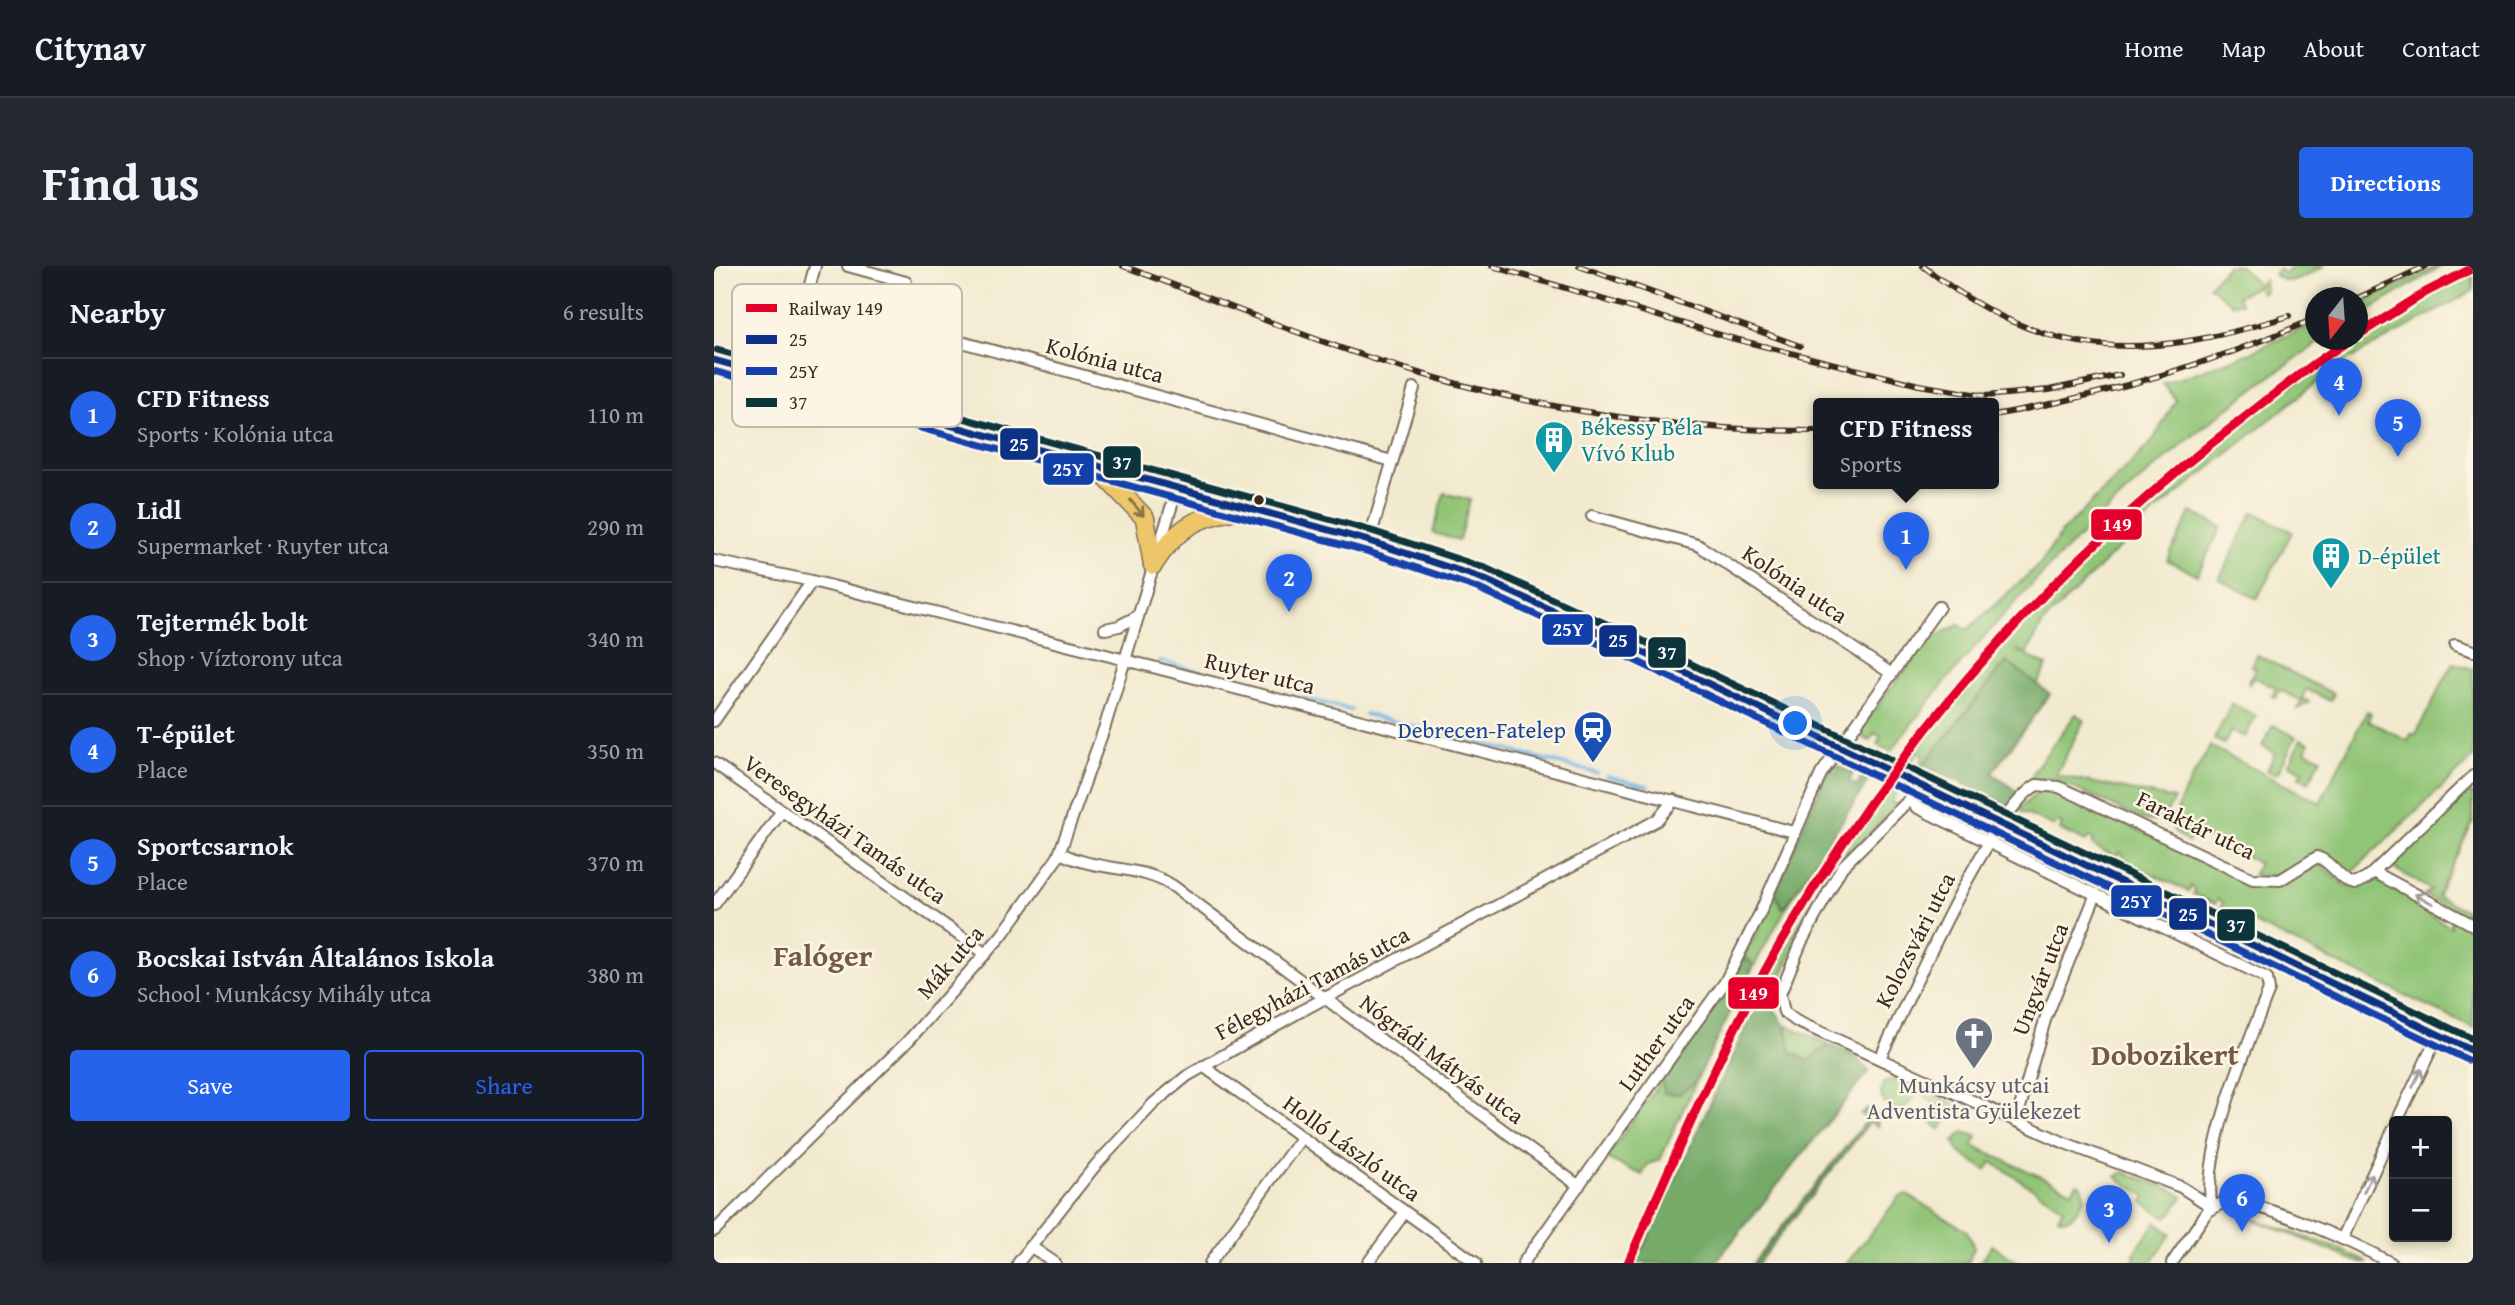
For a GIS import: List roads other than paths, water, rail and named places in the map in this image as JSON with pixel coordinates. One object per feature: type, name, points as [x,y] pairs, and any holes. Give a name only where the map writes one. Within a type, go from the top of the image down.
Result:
[{"type":"main road","points":[[714,360],[732,365]]},
{"type":"main road","points":[[957,427],[1368,541],[1481,578],[1553,610],[2473,1051]]},
{"type":"main road","points":[[1093,465],[1145,518],[1153,565]]},
{"type":"main road","points":[[1153,565],[1174,536],[1189,524],[1217,514],[1251,509]]},
{"type":"street","points":[[810,284],[815,266]]},
{"type":"street","points":[[848,266],[906,282]]},
{"type":"street","name":"Kolónia utca","points":[[962,342],[1392,461]]},
{"type":"street","points":[[1368,541],[1414,388]]},
{"type":"street","name":"Mák utca","points":[[714,1231],[882,1069],[986,954],[1061,853],[1126,660],[1177,488]]},
{"type":"street","name":"Kolónia utca","points":[[1592,516],[1698,545],[1892,674]]},
{"type":"street","name":"Ruyter utca","points":[[714,561],[812,581],[1794,832]]},
{"type":"street","points":[[714,721],[812,581]]},
{"type":"street","points":[[1892,674],[1939,607]]},
{"type":"street","points":[[1105,629],[1119,626],[1138,616]]},
{"type":"street","points":[[2455,645],[2473,651]]},
{"type":"street","name":"Luther utca","points":[[1523,1263],[1729,975],[1821,774],[1892,674]]},
{"type":"street","name":"Veresegyházi Tamás utca","points":[[714,763],[986,954]]},
{"type":"street","points":[[2473,775],[2374,872],[2473,925]]},
{"type":"street","name":"Faraktár utca","points":[[1988,841],[2026,792],[2037,785],[2049,783],[2256,880],[2280,880],[2317,858],[2325,860],[2350,883],[2362,882],[2374,872]]},
{"type":"street","points":[[1910,799],[1916,807],[2262,973],[2269,982],[2269,990],[2238,1069],[2220,1132],[2208,1186],[2212,1207],[2181,1187],[2115,1164],[2016,1121],[1791,1018],[1781,1008],[1780,994],[1801,943],[1842,867],[1910,799]]},
{"type":"street","name":"Félegyházi Tamás utca","points":[[1018,1263],[1069,1195],[1148,1109],[1203,1066],[1657,820],[1674,800]]},
{"type":"street","points":[[714,905],[781,812]]},
{"type":"street","name":"Kolozsvári utca","points":[[1880,1058],[1988,841]]},
{"type":"street","name":"Nógrádi Mátyás utca","points":[[1061,853],[1076,860],[1138,872],[1162,880],[1579,1186]]},
{"type":"street","name":"Ungvár utca","points":[[2016,1121],[2045,1020],[2096,894]]},
{"type":"street","points":[[2399,1116],[2438,1035]]},
{"type":"street","name":"Holló László utca","points":[[1203,1066],[1476,1263]]},
{"type":"street","points":[[1210,1263],[1301,1138]]},
{"type":"street","points":[[2342,1239],[2389,1139]]},
{"type":"street","points":[[2172,1263],[2212,1207],[2225,1201],[2242,1203],[2342,1239],[2391,1263]]},
{"type":"street","points":[[1368,1263],[1405,1212]]},
{"type":"street","points":[[1030,1246],[1055,1263]]},
{"type":"waterway","points":[[1160,661],[1264,688]]},
{"type":"waterway","points":[[1303,698],[1351,710]]},
{"type":"waterway","points":[[1365,714],[1597,773]]},
{"type":"waterway","points":[[1607,776],[1648,786]]},
{"type":"railway","points":[[1123,266],[1384,363],[1520,399],[1668,423],[1813,431]]},
{"type":"railway","points":[[1492,266],[1731,338],[1919,385],[1985,396],[2049,390],[2120,375]]},
{"type":"railway","points":[[1579,266],[1800,346]]},
{"type":"railway","points":[[1923,266],[1968,298],[2012,321],[2055,337],[2098,345],[2142,346],[2188,341],[2289,316]]},
{"type":"railway","points":[[2368,293],[2426,266]]},
{"type":"railway","points":[[1999,414],[2077,398],[2158,376],[2237,350],[2305,323]]},
{"type":"rail line","name":"149","points":[[2368,329],[2426,292],[2473,268]]},
{"type":"rail line","name":"149","points":[[1628,1263],[1701,1099],[1761,978],[1829,864],[1931,722],[2047,592],[2110,531],[2175,473],[2335,350]]},
{"type":"place","name":"T-épület","points":[[2339,416]]},
{"type":"place","name":"Sportcsarnok","points":[[2398,457]]},
{"type":"place","name":"Békessy Béla Vívó Klub","points":[[1554,474]]},
{"type":"place","name":"CFD Fitness","points":[[1906,570]]},
{"type":"place","name":"D-épület","points":[[2331,590]]},
{"type":"place","name":"Lidl","points":[[1289,612]]},
{"type":"place","name":"Debrecen-Fatelep","points":[[1593,764]]},
{"type":"place","name":"Munkácsy utcai Adventista Gyülekezet","points":[[1974,1070]]},
{"type":"place","name":"Bocskai István Általános Iskola","points":[[2242,1232]]},
{"type":"place","name":"Tejtermék bolt","points":[[2109,1243]]},
{"type":"district","name":"Falóger","points":[[823,956]]},
{"type":"district","name":"Dobozikert","points":[[2165,1055]]}]
